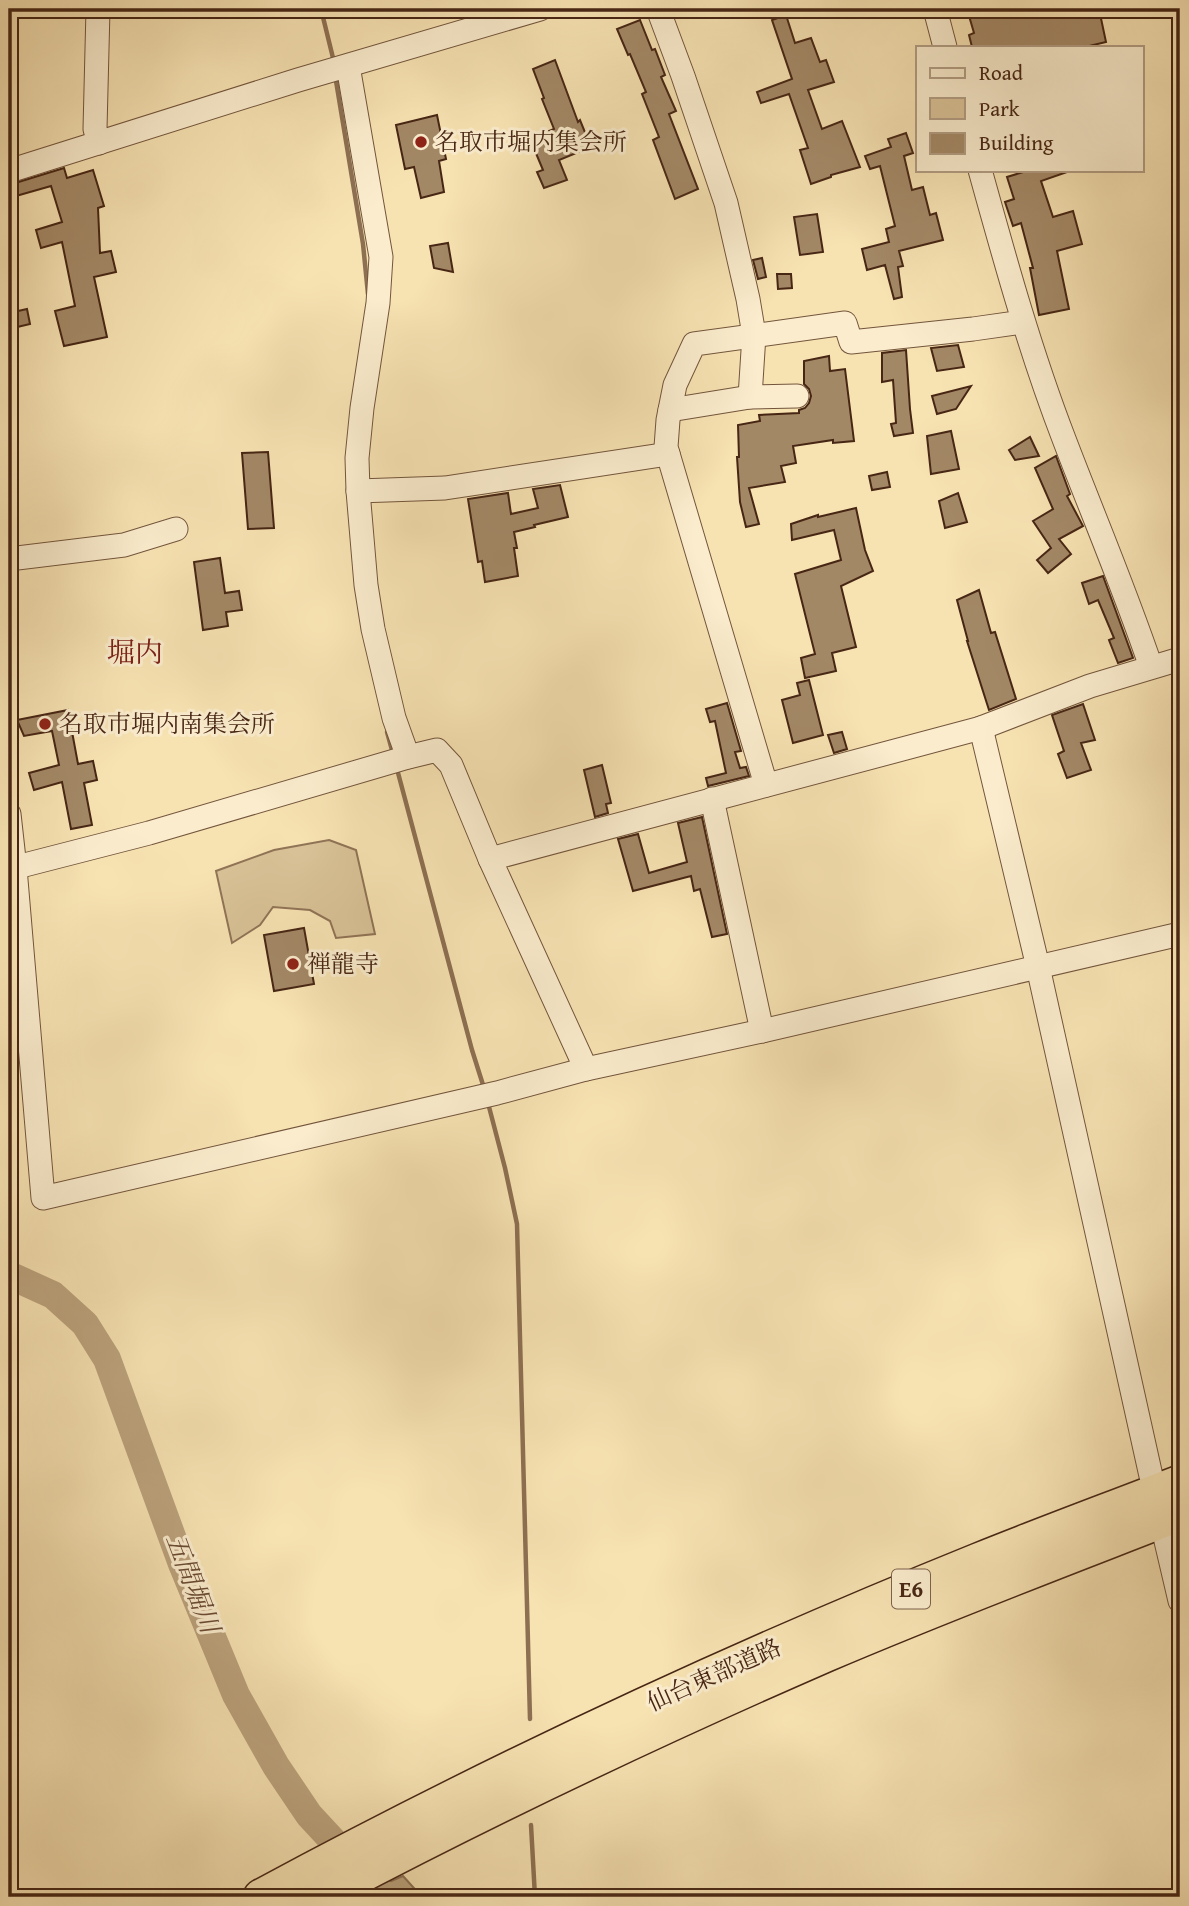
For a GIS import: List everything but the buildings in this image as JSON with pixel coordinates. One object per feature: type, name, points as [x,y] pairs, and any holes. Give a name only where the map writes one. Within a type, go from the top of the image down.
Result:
[{"type":"highway","name":"仙台東部道路","points":[[319,1897],[492,1810],[655,1716],[816,1629],[1166,1480]]},
{"type":"highway","name":"仙台東部道路","points":[[261,1897],[481,1784],[655,1716],[827,1654],[986,1588],[1173,1525]]},
{"type":"street","points":[[98,9],[95,129],[99,143]]},
{"type":"street","points":[[658,9],[726,204],[754,335],[750,397]]},
{"type":"street","points":[[934,9],[946,46]]},
{"type":"street","points":[[9,171],[533,10]]},
{"type":"street","points":[[341,68],[381,257],[378,303],[357,457],[358,491],[373,629],[394,719],[400,759]]},
{"type":"street","points":[[981,172],[1022,322],[1063,439],[1124,589],[1151,667]]},
{"type":"street","points":[[766,785],[666,447],[675,385],[694,344],[845,323],[851,342],[1022,322]]},
{"type":"street","points":[[670,410],[750,397],[797,396]]},
{"type":"street","points":[[358,491],[444,488],[668,454]]},
{"type":"street","points":[[9,559],[124,545],[176,529]]},
{"type":"street","points":[[491,859],[981,728],[1090,686],[1180,659]]},
{"type":"street","points":[[981,728],[1166,1480]]},
{"type":"street","points":[[12,869],[149,833],[437,750],[451,765],[586,1069]]},
{"type":"street","points":[[712,799],[762,1031]]},
{"type":"street","points":[[9,814],[43,1198],[488,1096],[586,1069],[1180,934]]},
{"type":"street","points":[[1173,1525],[1180,1601]]},
{"type":"green space","points":[[329,840],[356,850],[375,934],[336,938],[330,921],[310,910],[273,907],[260,925],[232,943],[216,871],[274,850]]},
{"type":"shaded area","points":[[403,1876],[422,1897],[356,1896]]},
{"type":"waterway","points":[[321,9],[334,62]]},
{"type":"waterway","points":[[335,75],[363,244],[368,294]]},
{"type":"waterway","points":[[387,732],[393,754]]},
{"type":"waterway","points":[[397,769],[484,1088]]},
{"type":"waterway","points":[[488,1103],[517,1224],[530,1719]]},
{"type":"waterway","name":"五間堀川","points":[[9,1275],[53,1295],[85,1324],[107,1359],[182,1564],[236,1695],[276,1766],[309,1815],[385,1897]]},
{"type":"waterway","points":[[531,1825],[535,1897]]},
{"type":"place","name":"名取市堀内集会所","points":[[421,142]]},
{"type":"place","name":"名取市堀内南集会所","points":[[45,724]]},
{"type":"place","name":"禅龍寺","points":[[293,964]]},
{"type":"district","name":"堀内","points":[[135,652]]}]
